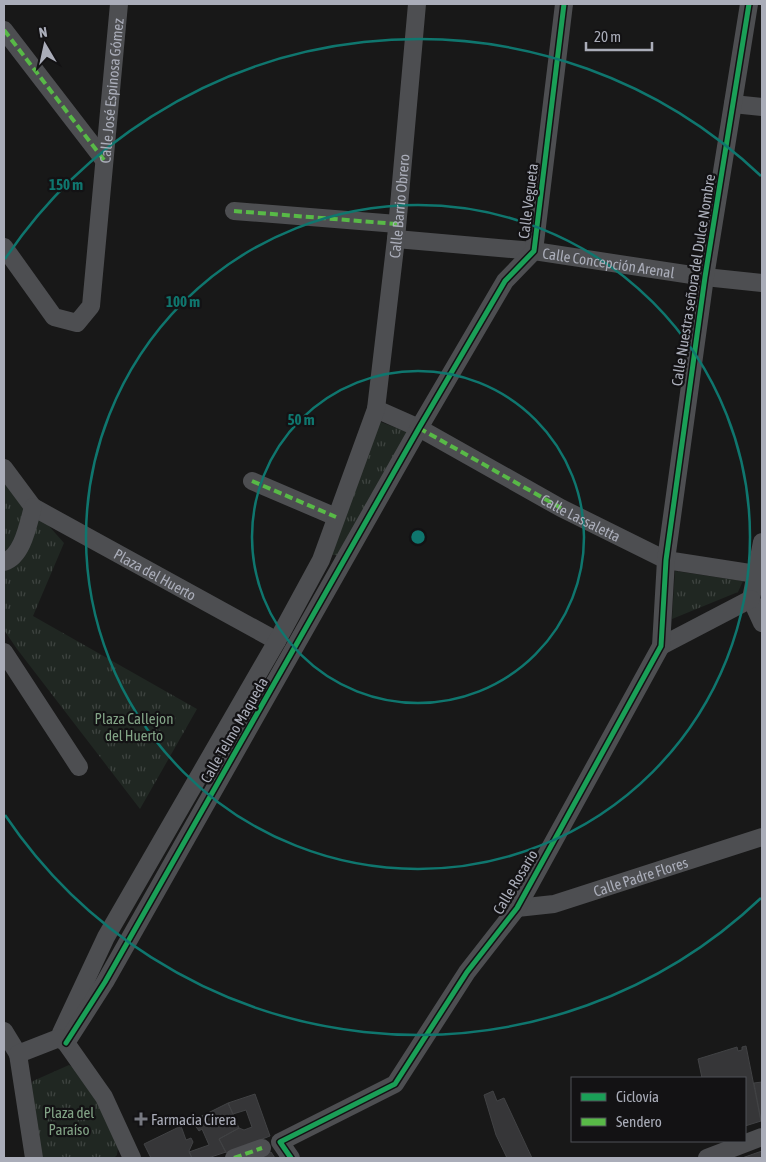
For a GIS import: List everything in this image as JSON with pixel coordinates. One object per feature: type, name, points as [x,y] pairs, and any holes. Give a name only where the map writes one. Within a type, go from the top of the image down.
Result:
[{"type":"street","name":"Calle José Espinosa Gómez","points":[[4,247],[54,317],[77,323],[90,306],[119,4]]},
{"type":"street","name":"Calle Barrio Obrero","points":[[376,409],[396,232],[417,4]]},
{"type":"street","name":"Calle Vegueta","points":[[419,428],[505,281],[534,251],[564,4]]},
{"type":"street","name":"Calle Nuestra señora del Dulce Nombre","points":[[666,560],[705,277],[749,4]]},
{"type":"street","points":[[4,30],[104,160]]},
{"type":"street","points":[[733,104],[762,107]]},
{"type":"street","name":"Calle Concepción Arenal","points":[[234,211],[534,251],[705,277],[762,283]]},
{"type":"street","name":"Calle Lassaletta","points":[[376,409],[419,428],[560,508],[666,560],[756,574]]},
{"type":"street","name":"Calle Telmo Maqueda","points":[[63,1041],[106,937],[277,641],[321,560],[376,409]]},
{"type":"street","name":"Calle Telmo Maqueda","points":[[63,1041],[105,982],[419,428]]},
{"type":"street","name":"Plaza del Huerto","points":[[4,468],[33,507],[277,641]]},
{"type":"street","points":[[252,480],[336,517]]},
{"type":"street","points":[[4,562],[9,560],[23,542],[33,507]]},
{"type":"street","points":[[762,542],[751,599],[762,623]]},
{"type":"street","name":"Calle Rosario","points":[[291,1158],[280,1142],[395,1084],[467,972],[517,908],[661,646],[666,560]]},
{"type":"street","points":[[661,646],[751,599]]},
{"type":"street","points":[[4,652],[80,767]]},
{"type":"street","name":"Calle Padre Flores","points":[[517,908],[554,904],[762,837]]},
{"type":"street","points":[[4,1031],[18,1054],[34,1158]]},
{"type":"street","points":[[18,1054],[63,1041],[104,1096],[130,1158]]},
{"type":"street","points":[[707,1158],[762,1137]]},
{"type":"street","points":[[234,1158],[262,1148]]},
{"type":"green space","points":[[378,421],[410,433],[342,556],[326,554]]},
{"type":"green space","name":"Plaza Callejon del Huerto","points":[[4,475],[64,543],[33,616],[197,709],[140,809],[4,630]]},
{"type":"green space","points":[[675,571],[743,581],[738,592],[672,619]]},
{"type":"green space","name":"Plaza del Paraíso","points":[[69,1065],[83,1073],[119,1141],[117,1155],[114,1158],[41,1158],[29,1092],[33,1081]]},
{"type":"building","points":[[746,1046],[761,1121],[746,1126],[746,1077],[702,1077],[698,1059],[737,1047],[738,1051],[742,1050],[742,1047]]},
{"type":"building","points":[[762,1082],[762,1120],[761,1121],[754,1083]]},
{"type":"building","points":[[493,1091],[497,1101],[504,1098],[532,1158],[507,1158],[496,1135],[484,1095]]},
{"type":"building","points":[[255,1094],[270,1136],[226,1153],[219,1139],[239,1128],[244,1130],[252,1127],[246,1110],[233,1114],[228,1103]]},
{"type":"building","points":[[228,1103],[239,1128],[219,1139],[226,1152],[208,1158],[192,1158],[189,1152],[209,1145],[202,1129],[199,1131],[192,1121]]},
{"type":"building","points":[[181,1126],[186,1140],[191,1138],[193,1142],[189,1151],[192,1158],[151,1158],[144,1144]]},
{"type":"building","points":[[762,1151],[762,1158],[742,1158]]},
{"type":"building","points":[[271,1152],[275,1158],[257,1158]]},
{"type":"marked path","points":[[4,30],[104,160]]},
{"type":"marked path","points":[[234,211],[397,224]]},
{"type":"marked path","points":[[419,428],[561,508]]},
{"type":"marked path","points":[[252,481],[336,517]]},
{"type":"marked path","points":[[234,1158],[262,1148]]},
{"type":"cycle path","points":[[66,1043],[105,982],[419,428],[505,281],[534,251],[564,4]]},
{"type":"cycle path","points":[[291,1158],[280,1142],[395,1084],[467,972],[517,908],[661,646],[666,560],[705,277],[749,4]]},
{"type":"place","name":"Farmacia Cirera","points":[[141,1119]]}]
